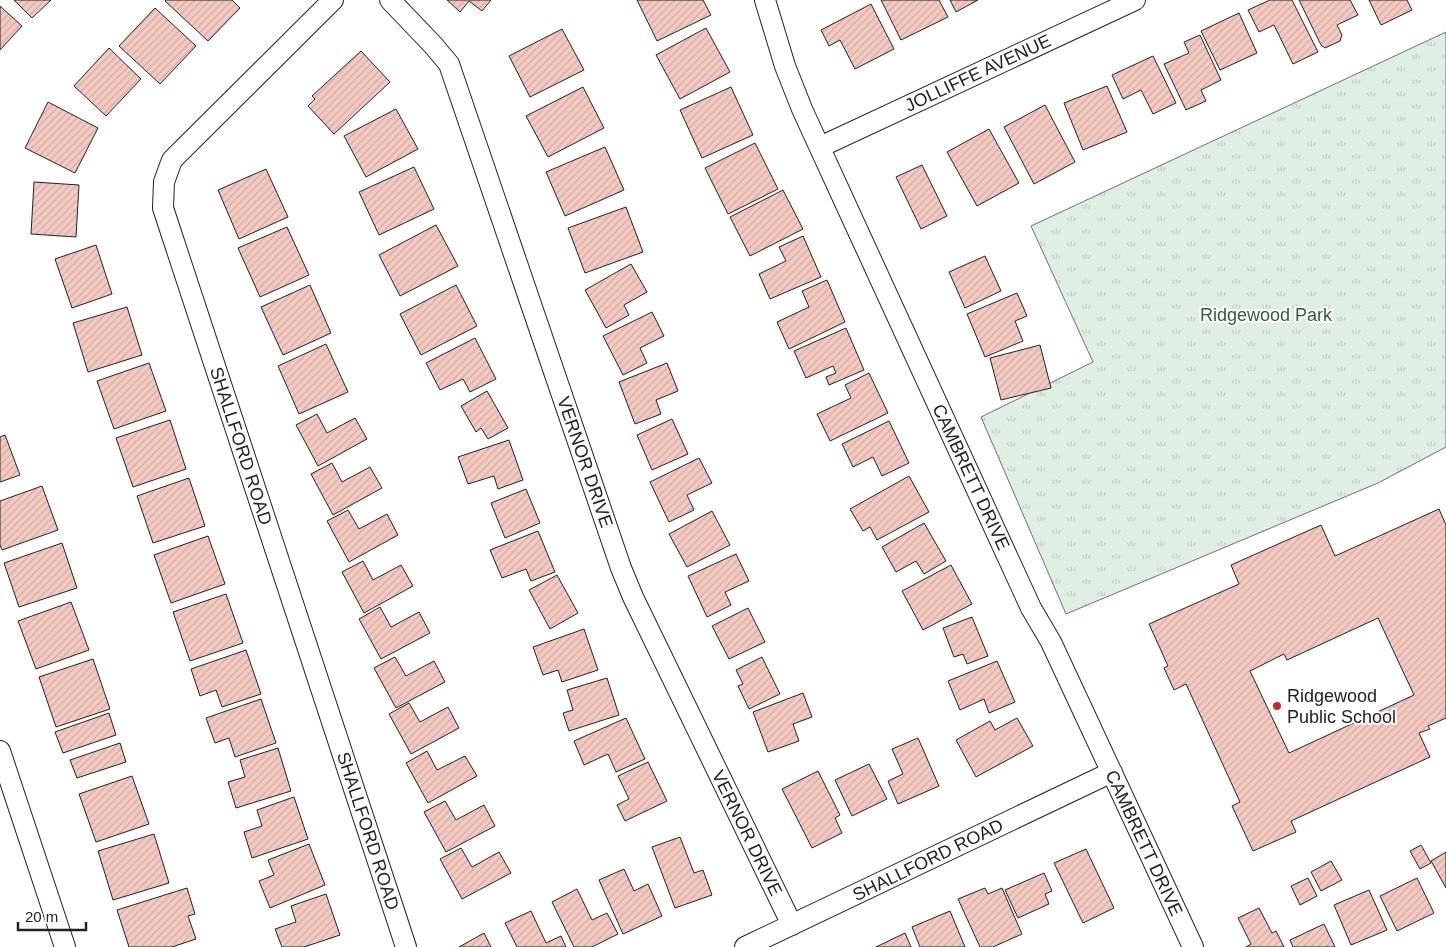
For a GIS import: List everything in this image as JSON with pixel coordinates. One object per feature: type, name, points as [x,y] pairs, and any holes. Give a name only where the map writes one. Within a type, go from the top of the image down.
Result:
[{"type":"street","name":"SHALLFORD ROAD","points":[[333,0],[172,160],[164,182],[163,208],[406,947]]},
{"type":"street","name":"VERNOR DRIVE","points":[[390,0],[449,64],[621,568],[637,606],[792,925]]},
{"type":"street","name":"CAMBRETT DRIVE","points":[[765,0],[802,109],[1031,608],[1052,642],[1193,947]]},
{"type":"street","name":"JOLLIFFE AVENUE","points":[[820,147],[1135,0]]},
{"type":"street","points":[[0,751],[64,947]]},
{"type":"street","name":"SHALLFORD ROAD","points":[[745,947],[1112,772]]},
{"type":"green space","name":"Ridgewood Park","points":[[1446,32],[1446,447],[1378,483],[1066,614],[981,417],[1093,362],[1031,226]]},
{"type":"building","points":[[14,0],[51,0],[32,18]]},
{"type":"building","points":[[166,0],[232,0],[240,8],[208,41]]},
{"type":"building","points":[[447,0],[491,0],[482,11],[469,1],[460,12]]},
{"type":"building","points":[[637,0],[703,0],[711,15],[657,41]]},
{"type":"building","points":[[881,0],[939,0],[948,17],[901,40]]},
{"type":"building","points":[[950,0],[978,0],[956,12]]},
{"type":"building","points":[[1270,0],[1292,0],[1318,52],[1293,64],[1274,25],[1259,32],[1248,10]]},
{"type":"building","points":[[1299,0],[1350,0],[1358,15],[1337,25],[1342,35],[1340,41],[1325,48],[1321,45]]},
{"type":"building","points":[[1369,0],[1407,0],[1412,10],[1381,25]]},
{"type":"building","points":[[871,4],[894,49],[855,69],[840,40],[829,46],[821,30]]},
{"type":"building","points":[[0,6],[22,26],[0,50]]},
{"type":"building","points":[[155,8],[196,46],[160,84],[119,46]]},
{"type":"building","points":[[1239,13],[1257,53],[1220,70],[1201,31]]},
{"type":"building","points":[[706,28],[730,72],[680,99],[656,55]]},
{"type":"building","points":[[562,29],[584,70],[530,97],[509,56]]},
{"type":"building","points":[[1200,35],[1221,80],[1201,90],[1206,101],[1186,110],[1164,64],[1189,53],[1184,42]]},
{"type":"building","points":[[109,48],[141,79],[106,116],[74,86]]},
{"type":"building","points":[[361,51],[390,82],[334,134],[308,106],[315,99],[312,96]]},
{"type":"building","points":[[1153,56],[1176,103],[1153,114],[1141,90],[1123,99],[1112,75]]},
{"type":"building","points":[[1107,86],[1127,132],[1083,150],[1064,103]]},
{"type":"building","points":[[583,87],[604,128],[548,157],[526,116]]},
{"type":"building","points":[[731,87],[753,135],[702,158],[680,110]]},
{"type":"building","points":[[48,102],[98,128],[75,173],[25,148]]},
{"type":"building","points":[[1045,105],[1075,162],[1034,184],[1004,127]]},
{"type":"building","points":[[396,109],[418,149],[366,177],[344,136]]},
{"type":"building","points":[[989,129],[1019,183],[977,206],[947,152]]},
{"type":"building","points":[[755,143],[778,189],[728,214],[705,168]]},
{"type":"building","points":[[605,147],[624,190],[565,216],[546,172]]},
{"type":"building","points":[[922,165],[947,216],[921,229],[896,177]]},
{"type":"building","points":[[414,167],[434,209],[379,235],[359,192]]},
{"type":"building","points":[[266,169],[288,217],[239,239],[218,190]]},
{"type":"building","points":[[34,182],[79,185],[76,237],[31,234]]},
{"type":"building","points":[[783,190],[803,229],[750,256],[730,217]]},
{"type":"building","points":[[626,207],[643,252],[585,273],[568,228]]},
{"type":"building","points":[[436,225],[458,266],[400,296],[379,255]]},
{"type":"building","points":[[287,227],[309,275],[260,297],[238,248]]},
{"type":"building","points":[[803,236],[821,277],[770,299],[759,274],[786,261],[779,247]]},
{"type":"building","points":[[96,245],[112,294],[72,308],[55,259]]},
{"type":"building","points":[[985,256],[1001,291],[965,308],[949,272]]},
{"type":"building","points":[[631,264],[647,292],[624,305],[629,315],[606,328],[585,290]]},
{"type":"building","points":[[827,280],[845,322],[789,349],[777,322],[809,307],[802,291]]},
{"type":"building","points":[[310,285],[331,333],[283,355],[261,307]]},
{"type":"building","points":[[456,285],[477,326],[421,355],[400,314]]},
{"type":"building","points":[[1017,293],[1027,316],[1015,321],[1023,341],[985,357],[967,314]]},
{"type":"building","points":[[127,307],[142,355],[88,372],[73,323]]},
{"type":"building","points":[[652,312],[664,336],[640,348],[647,363],[623,375],[603,336]]},
{"type":"building","points":[[846,328],[864,370],[829,385],[826,377],[836,373],[833,366],[806,378],[794,351]]},
{"type":"building","points":[[475,338],[496,379],[470,392],[463,379],[440,390],[426,363]]},
{"type":"building","points":[[326,344],[348,392],[299,414],[278,366]]},
{"type":"building","points":[[1040,345],[1051,388],[1001,400],[990,358]]},
{"type":"building","points":[[149,363],[166,411],[114,429],[97,381]]},
{"type":"building","points":[[667,363],[678,391],[656,400],[661,414],[635,424],[619,382]]},
{"type":"building","points":[[869,373],[888,413],[830,441],[817,414],[851,398],[845,385]]},
{"type":"building","points":[[487,391],[508,428],[488,439],[481,428],[476,432],[461,406]]},
{"type":"building","points":[[317,414],[327,433],[355,418],[367,439],[318,466],[296,425]]},
{"type":"building","points":[[672,419],[688,454],[652,470],[637,435]]},
{"type":"building","points":[[170,420],[186,469],[133,487],[116,438]]},
{"type":"building","points":[[889,421],[909,463],[882,476],[873,457],[853,467],[842,444]]},
{"type":"building","points":[[5,435],[20,475],[0,482],[0,437]]},
{"type":"building","points":[[509,440],[523,480],[498,489],[494,476],[468,484],[458,457]]},
{"type":"building","points":[[699,458],[712,483],[687,495],[694,510],[669,522],[650,482]]},
{"type":"building","points":[[332,463],[342,482],[370,467],[382,488],[333,515],[311,474]]},
{"type":"building","points":[[909,476],[929,512],[877,540],[870,527],[863,531],[850,509]]},
{"type":"building","points":[[189,478],[205,526],[153,543],[137,496]]},
{"type":"building","points":[[42,486],[58,530],[2,550],[0,545],[0,501]]},
{"type":"building","points":[[526,489],[540,523],[505,538],[491,503]]},
{"type":"building","points":[[1439,509],[1446,525],[1446,718],[1428,726],[1430,729],[1419,733],[1430,757],[1291,821],[1296,832],[1253,851],[1232,806],[1240,802],[1186,684],[1174,690],[1164,668],[1168,666],[1149,624],[1239,584],[1231,565],[1321,525],[1335,556]],"holes":[[[1378,618],[1414,695],[1289,753],[1250,671],[1284,654],[1287,660]]]},
{"type":"building","points":[[348,510],[359,529],[387,514],[398,535],[349,562],[327,521]]},
{"type":"building","points":[[712,511],[730,545],[687,567],[669,534]]},
{"type":"building","points":[[924,523],[946,561],[924,574],[916,561],[896,572],[882,547]]},
{"type":"building","points":[[538,531],[555,572],[531,581],[526,569],[502,578],[490,550]]},
{"type":"building","points":[[208,536],[225,584],[171,603],[154,555]]},
{"type":"building","points":[[62,543],[77,588],[19,607],[4,563]]},
{"type":"building","points":[[736,554],[749,581],[725,592],[731,605],[707,617],[688,576]]},
{"type":"building","points":[[363,561],[373,580],[401,565],[413,586],[364,613],[342,572]]},
{"type":"building","points":[[951,565],[972,604],[923,630],[902,591]]},
{"type":"building","points":[[557,575],[578,613],[550,629],[529,590]]},
{"type":"building","points":[[226,594],[243,643],[190,661],[173,612]]},
{"type":"building","points":[[71,602],[89,650],[36,669],[18,621]]},
{"type":"building","points":[[380,607],[391,627],[419,612],[430,633],[381,659],[359,619]]},
{"type":"building","points":[[748,608],[765,642],[729,659],[712,626]]},
{"type":"building","points":[[972,617],[988,656],[967,664],[963,654],[954,657],[943,628]]},
{"type":"building","points":[[584,629],[598,670],[562,682],[558,670],[543,675],[533,647]]},
{"type":"building","points":[[246,650],[261,694],[222,707],[216,690],[200,696],[191,669]]},
{"type":"building","points":[[395,657],[406,676],[434,661],[445,682],[396,708],[374,668]]},
{"type":"building","points":[[762,657],[780,694],[749,709],[738,686],[743,684],[736,670]]},
{"type":"building","points":[[93,659],[110,709],[56,727],[39,677]]},
{"type":"building","points":[[997,661],[1015,702],[989,713],[984,699],[960,710],[948,681]]},
{"type":"building","points":[[607,678],[619,715],[569,731],[563,713],[573,710],[567,690]]},
{"type":"building","points":[[803,693],[812,717],[793,724],[799,741],[768,752],[753,712]]},
{"type":"building","points":[[261,699],[276,743],[235,757],[229,738],[215,743],[206,718]]},
{"type":"building","points":[[409,703],[420,722],[448,707],[459,728],[411,754],[389,714]]},
{"type":"building","points":[[109,713],[116,735],[63,753],[55,732]]},
{"type":"building","points":[[626,718],[645,759],[616,772],[608,754],[584,765],[574,741]]},
{"type":"building","points":[[1017,718],[1033,746],[976,777],[956,740],[990,721],[995,730]]},
{"type":"building","points":[[918,738],[939,786],[898,804],[888,781],[903,774],[892,749]]},
{"type":"building","points":[[120,743],[126,762],[77,778],[70,760]]},
{"type":"building","points":[[278,748],[291,791],[236,808],[228,782],[245,777],[240,760]]},
{"type":"building","points":[[427,751],[437,770],[465,756],[477,776],[428,803],[406,763]]},
{"type":"building","points":[[648,762],[667,801],[625,821],[617,805],[629,799],[618,776]]},
{"type":"building","points":[[869,764],[887,799],[852,816],[835,780]]},
{"type":"building","points":[[818,771],[840,815],[835,818],[842,833],[812,848],[782,789]]},
{"type":"building","points":[[132,776],[149,824],[96,842],[79,794]]},
{"type":"building","points":[[294,797],[308,839],[252,858],[244,832],[262,826],[257,810]]},
{"type":"building","points":[[445,801],[456,820],[484,805],[495,826],[446,852],[424,812]]},
{"type":"building","points":[[154,834],[169,883],[113,900],[98,851]]},
{"type":"building","points":[[680,837],[694,873],[703,870],[712,895],[675,908],[652,847]]},
{"type":"building","points":[[309,844],[325,885],[270,908],[259,881],[274,875],[268,860]]},
{"type":"building","points":[[1421,845],[1431,863],[1420,869],[1410,851]]},
{"type":"building","points":[[461,848],[472,867],[499,852],[511,873],[462,899],[440,859]]},
{"type":"building","points":[[1086,849],[1114,908],[1083,923],[1054,863]]},
{"type":"building","points":[[1446,852],[1446,888],[1431,861]]},
{"type":"building","points":[[1331,861],[1342,880],[1321,891],[1311,872]]},
{"type":"building","points":[[624,869],[634,891],[648,884],[662,916],[623,934],[599,880]]},
{"type":"building","points":[[1044,873],[1052,891],[1045,894],[1049,904],[1018,918],[1005,890]]},
{"type":"building","points":[[1308,878],[1317,896],[1300,905],[1291,886]]},
{"type":"building","points":[[1417,878],[1434,913],[1397,931],[1380,896]]},
{"type":"building","points":[[187,888],[195,914],[188,916],[196,939],[172,947],[129,947],[117,910]]},
{"type":"building","points":[[985,888],[988,894],[1002,888],[1022,934],[993,947],[980,947],[958,899]]},
{"type":"building","points":[[577,889],[592,920],[607,913],[618,934],[592,947],[574,947],[552,902]]},
{"type":"building","points":[[1369,890],[1387,930],[1351,945],[1334,905]]},
{"type":"building","points":[[326,894],[340,935],[304,947],[282,947],[275,929],[296,922],[291,906]]},
{"type":"building","points":[[1259,908],[1272,933],[1276,931],[1284,947],[1246,947],[1251,944],[1238,918]]},
{"type":"building","points":[[531,911],[546,943],[561,936],[566,947],[517,947],[505,923]]},
{"type":"building","points":[[950,911],[965,947],[920,947],[912,927]]},
{"type":"building","points":[[1324,924],[1335,947],[1293,947],[1290,940]]},
{"type":"building","points":[[484,933],[491,947],[459,947]]},
{"type":"building","points":[[905,933],[911,947],[876,947]]},
{"type":"place","name":"Ridgewood Public School","points":[[1277,706]]}]
